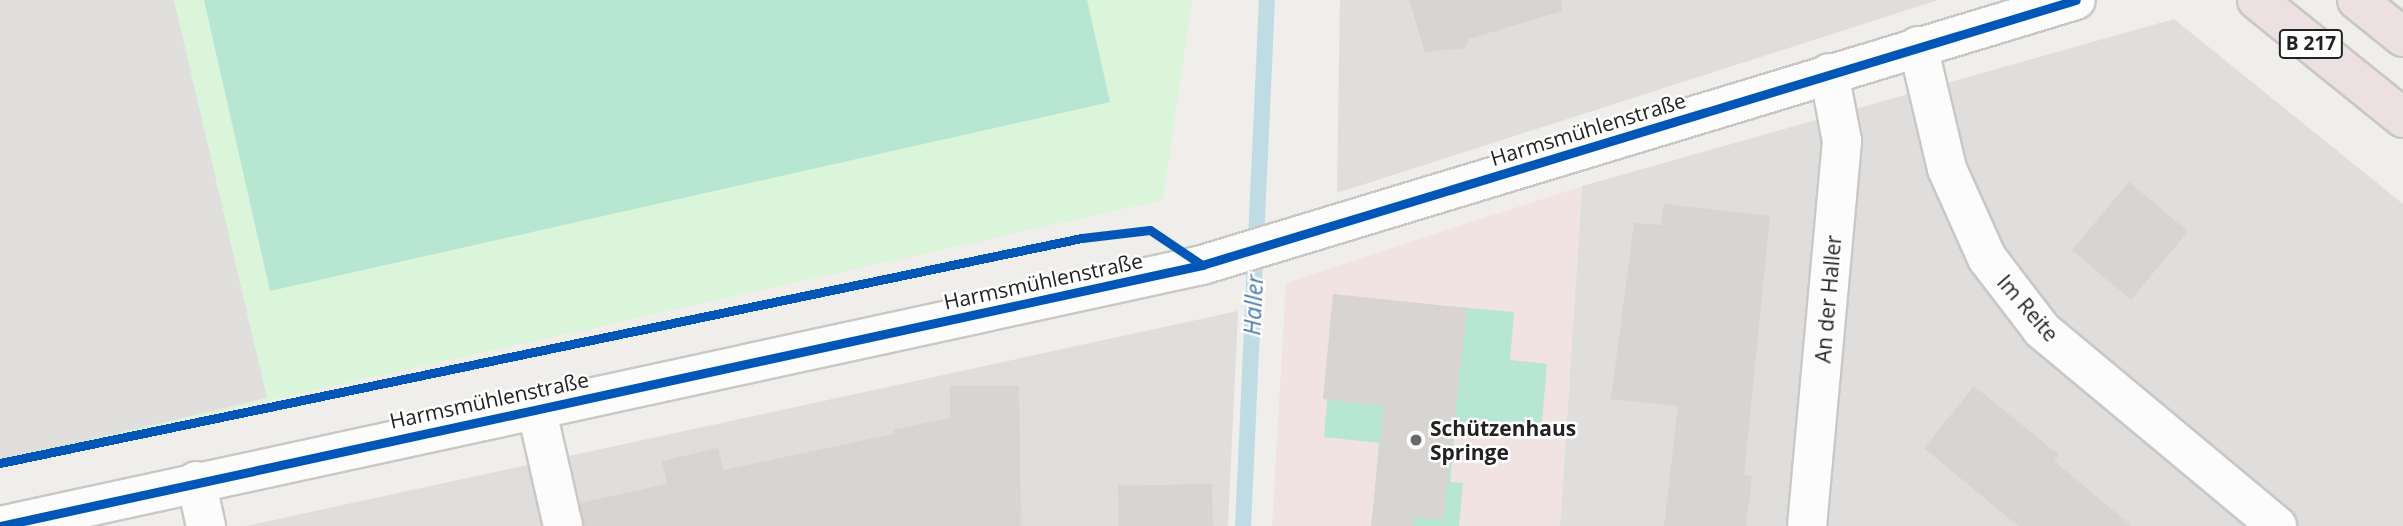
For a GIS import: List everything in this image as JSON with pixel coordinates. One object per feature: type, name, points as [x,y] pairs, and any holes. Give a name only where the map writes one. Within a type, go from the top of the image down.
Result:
[{"type":"highway","name":"B 217","points":[[2256,0],[2403,118]]},
{"type":"highway","name":"B 217","points":[[2357,0],[2403,37]]},
{"type":"street","name":"Harmsmühlenstraße","points":[[0,526],[536,407],[1202,265],[2076,0]]},
{"type":"street","name":"Im Reite","points":[[1918,46],[1947,169],[1987,258],[2042,330],[2277,526]]},
{"type":"street","name":"An der Haller","points":[[1807,526],[1842,141],[1829,73]]},
{"type":"street","name":"Harmsmühlenstraße","points":[[536,407],[564,526]]},
{"type":"street","points":[[196,481],[206,526]]},
{"type":"shaded area","points":[[0,0],[174,0],[267,398],[0,461]]},
{"type":"shaded area","points":[[1340,0],[1938,0],[1337,193]]},
{"type":"shaded area","points":[[2174,19],[2403,204],[2403,526],[1560,526],[1582,186]]},
{"type":"shaded area","points":[[1582,186],[1560,526],[1272,526],[1286,283]]},
{"type":"shaded area","points":[[1238,311],[1228,526],[246,526]]},
{"type":"green space","points":[[0,0],[1192,0],[1163,200],[0,461]]},
{"type":"green space","points":[[204,0],[1087,0],[1110,102],[270,291]]},
{"type":"green space","points":[[1460,307],[1514,312],[1510,360],[1547,364],[1541,434],[1455,427],[1450,482],[1463,483],[1459,526],[1372,526],[1379,443],[1324,437],[1331,357],[1454,368]]},
{"type":"building","points":[[1409,0],[1561,0],[1562,11],[1469,39],[1465,48],[1425,52]]},
{"type":"building","points":[[2129,182],[2188,231],[2131,300],[2072,250]]},
{"type":"building","points":[[1664,204],[1770,216],[1744,475],[1752,476],[1746,526],[1664,526],[1678,406],[1611,399],[1634,223],[1661,225]]},
{"type":"building","name":"Schützenhaus Springe","points":[[1333,294],[1467,308],[1443,520],[1414,517],[1413,526],[1371,526],[1384,406],[1323,399]]},
{"type":"building","points":[[950,386],[1019,386],[1021,526],[584,526],[580,503],[667,484],[662,461],[718,448],[723,470],[894,434],[893,430],[950,418]]},
{"type":"building","points":[[1974,386],[2059,455],[2054,461],[2132,526],[2018,526],[1924,448]]},
{"type":"building","points":[[1212,484],[1213,526],[1119,526],[1118,486]]},
{"type":"waterway","name":"Haller","points":[[1243,526],[1267,0]]},
{"type":"cycle path","points":[[0,526],[1202,265],[2076,0]]},
{"type":"cycle path","points":[[0,463],[1082,238],[1150,230],[1202,265]]},
{"type":"place","name":"Schützenhaus Springe","points":[[1416,440]]}]
